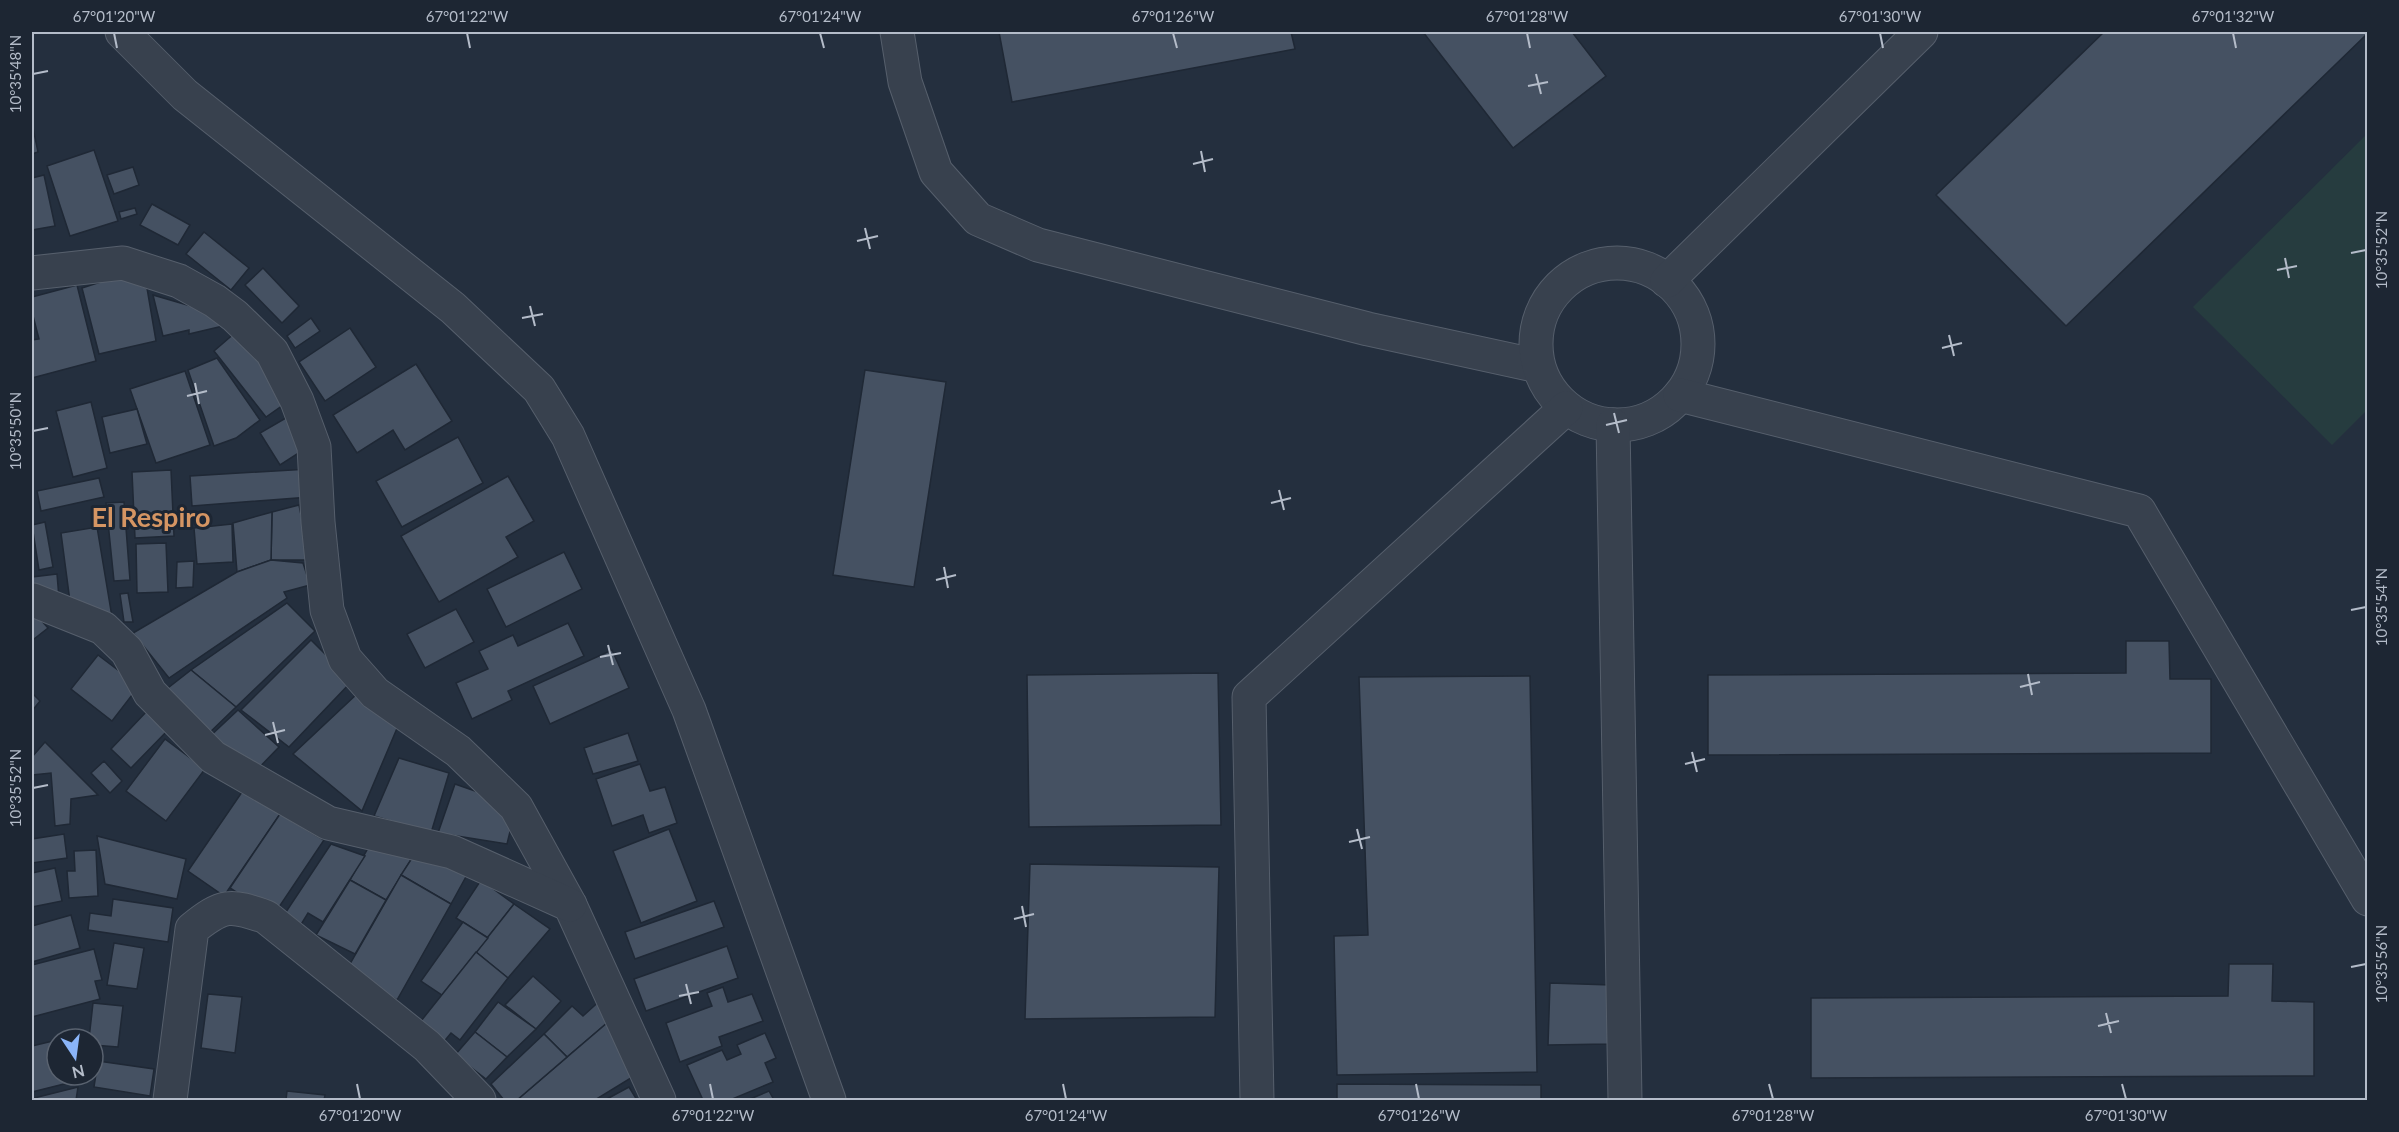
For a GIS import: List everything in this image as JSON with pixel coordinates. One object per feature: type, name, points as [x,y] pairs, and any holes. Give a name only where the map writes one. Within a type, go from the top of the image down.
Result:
[{"type":"street","points":[[122,32],[185,95],[453,308],[539,389],[568,436],[689,710],[829,1101]]},
{"type":"street","points":[[897,32],[905,82],[936,172],[978,219],[1049,248],[1368,329],[1538,366]]},
{"type":"street","points":[[1667,281],[1921,32]]},
{"type":"street","points":[[32,273],[123,263],[179,281],[215,301],[235,316],[272,352],[297,401],[314,447],[318,522],[327,610],[345,659],[375,693],[458,752],[516,807],[570,905],[659,1101]]},
{"type":"street","points":[[1621,263],[1646,268],[1667,281],[1685,299],[1695,322],[1698,348],[1693,372],[1680,395],[1661,412],[1638,422],[1613,425],[1588,420],[1566,408],[1549,389],[1538,366],[1536,341],[1541,316],[1553,294],[1572,276],[1595,266],[1621,263]]},
{"type":"street","points":[[1680,395],[2139,511],[2367,899]]},
{"type":"street","points":[[1257,1101],[1249,698],[1566,408]]},
{"type":"street","points":[[1613,425],[1625,1101]]},
{"type":"street","points":[[33,600],[103,628],[127,651],[150,693],[213,757],[261,785],[328,823],[452,852],[570,905]]},
{"type":"street","points":[[170,1101],[192,928],[214,911],[238,907],[266,917],[427,1046],[479,1101]]},
{"type":"green space","points":[[2367,134],[2367,410],[2332,445],[2193,307]]},
{"type":"building","points":[[999,32],[1291,32],[1295,49],[1012,102]]},
{"type":"building","points":[[1423,32],[1572,32],[1606,76],[1513,148]]},
{"type":"building","points":[[2104,32],[2368,33],[2066,326],[1936,195]]},
{"type":"building","points":[[32,123],[38,152],[32,154]]},
{"type":"building","points":[[94,150],[118,221],[70,236],[47,166]]},
{"type":"building","points":[[133,167],[139,185],[114,194],[107,175]]},
{"type":"building","points":[[44,175],[55,226],[32,230],[32,178]]},
{"type":"building","points":[[152,204],[190,225],[178,245],[140,225]]},
{"type":"building","points":[[135,208],[137,214],[121,219],[119,212]]},
{"type":"building","points":[[204,232],[249,268],[231,290],[186,254]]},
{"type":"building","points":[[263,268],[299,306],[282,323],[245,285]]},
{"type":"building","points":[[116,277],[147,288],[156,341],[99,354],[82,288]]},
{"type":"building","points":[[77,285],[96,361],[32,378],[32,340],[39,339],[32,312],[32,297]]},
{"type":"building","points":[[153,295],[225,316],[223,326],[189,334],[189,330],[163,336]]},
{"type":"building","points":[[311,318],[320,331],[295,348],[287,336]]},
{"type":"building","points":[[350,328],[376,367],[325,401],[299,362]]},
{"type":"building","points":[[236,332],[293,398],[266,417],[214,351]]},
{"type":"building","points":[[217,358],[260,420],[236,438],[214,446],[188,370]]},
{"type":"building","points":[[416,364],[452,421],[405,450],[393,430],[357,453],[333,415]]},
{"type":"building","points":[[865,370],[946,382],[914,587],[833,575]]},
{"type":"building","points":[[185,371],[210,445],[156,463],[130,389]]},
{"type":"building","points":[[91,402],[107,468],[73,477],[56,411]]},
{"type":"building","points":[[137,409],[147,444],[110,453],[102,417]]},
{"type":"building","points":[[291,415],[308,447],[280,465],[260,433]]},
{"type":"building","points":[[458,437],[483,483],[402,527],[376,481]]},
{"type":"building","points":[[309,469],[310,497],[192,506],[190,476]]},
{"type":"building","points":[[171,470],[174,536],[135,538],[132,472]]},
{"type":"building","points":[[508,476],[534,521],[506,537],[518,557],[439,602],[401,536]]},
{"type":"building","points":[[99,478],[104,497],[41,511],[37,491]]},
{"type":"building","points":[[124,502],[130,580],[114,581],[106,503]]},
{"type":"building","points":[[299,505],[310,560],[271,560],[272,512]]},
{"type":"building","points":[[272,512],[271,560],[237,572],[233,523]]},
{"type":"building","points":[[45,522],[53,567],[39,570],[32,525]]},
{"type":"building","points":[[232,524],[233,562],[197,564],[194,528]]},
{"type":"building","points":[[97,527],[112,617],[71,609],[61,533]]},
{"type":"building","points":[[166,543],[168,592],[137,593],[136,544]]},
{"type":"building","points":[[564,552],[582,589],[506,627],[487,589]]},
{"type":"building","points":[[271,560],[303,563],[310,585],[284,592],[287,598],[169,678],[133,633],[237,572]]},
{"type":"building","points":[[194,561],[193,587],[176,588],[177,562]]},
{"type":"building","points":[[57,574],[59,598],[32,594],[32,577]]},
{"type":"building","points":[[128,593],[133,622],[124,622],[120,594]]},
{"type":"building","points":[[287,603],[315,631],[236,707],[191,670]]},
{"type":"building","points":[[456,609],[474,642],[425,668],[407,634]]},
{"type":"building","points":[[32,610],[48,628],[34,639],[32,636]]},
{"type":"building","points":[[568,623],[584,656],[508,691],[512,700],[472,719],[456,683],[488,669],[479,651],[513,635],[518,646]]},
{"type":"building","points":[[311,640],[352,681],[289,747],[241,710]]},
{"type":"building","points":[[2126,641],[2169,641],[2170,679],[2211,679],[2211,753],[1708,755],[1708,675],[2126,673]]},
{"type":"building","points":[[612,650],[629,688],[550,724],[533,686]]},
{"type":"building","points":[[98,655],[139,686],[112,721],[71,689]]},
{"type":"building","points":[[191,670],[236,707],[205,737],[159,695]]},
{"type":"building","points":[[1218,673],[1221,825],[1029,827],[1027,675]]},
{"type":"building","points":[[1530,676],[1537,1072],[1337,1075],[1334,936],[1368,935],[1359,677]]},
{"type":"building","points":[[32,693],[40,701],[32,711]]},
{"type":"building","points":[[358,693],[398,726],[362,811],[293,754]]},
{"type":"building","points":[[148,710],[169,729],[131,768],[111,749]]},
{"type":"building","points":[[238,710],[279,747],[251,776],[206,740]]},
{"type":"building","points":[[628,733],[638,761],[593,774],[584,748]]},
{"type":"building","points":[[165,739],[205,769],[166,821],[126,791]]},
{"type":"building","points":[[45,742],[98,795],[71,799],[70,824],[55,826],[51,773],[32,775],[32,757]]},
{"type":"building","points":[[399,758],[449,773],[431,833],[374,816]]},
{"type":"building","points":[[104,761],[122,781],[110,793],[91,773]]},
{"type":"building","points":[[640,764],[650,791],[665,787],[677,823],[649,833],[643,815],[612,826],[596,779]]},
{"type":"building","points":[[455,784],[498,799],[514,815],[507,844],[438,833]]},
{"type":"building","points":[[242,792],[280,814],[224,896],[188,871]]},
{"type":"building","points":[[280,814],[324,840],[273,916],[230,888]]},
{"type":"building","points":[[669,829],[697,901],[641,923],[613,851]]},
{"type":"building","points":[[64,834],[67,858],[32,863],[32,839]]},
{"type":"building","points":[[97,836],[186,859],[177,899],[105,884]]},
{"type":"building","points":[[371,843],[414,855],[386,900],[350,880]]},
{"type":"building","points":[[331,844],[365,856],[323,922],[308,913],[297,931],[280,921]]},
{"type":"building","points":[[96,850],[98,896],[69,898],[67,871],[75,871],[74,851]]},
{"type":"building","points":[[414,855],[468,873],[451,904],[401,875]]},
{"type":"building","points":[[1030,864],[1219,867],[1215,1017],[1025,1019]]},
{"type":"building","points":[[55,868],[62,901],[32,907],[32,873]]},
{"type":"building","points":[[401,875],[451,904],[397,1000],[346,971]]},
{"type":"building","points":[[350,880],[386,900],[355,954],[316,935]]},
{"type":"building","points":[[481,880],[514,904],[488,938],[456,918]]},
{"type":"building","points":[[113,899],[173,908],[168,942],[88,930],[90,913],[111,916]]},
{"type":"building","points":[[714,901],[724,927],[635,959],[625,932]]},
{"type":"building","points":[[514,904],[550,929],[508,978],[476,952]]},
{"type":"building","points":[[71,915],[80,948],[32,962],[32,926]]},
{"type":"building","points":[[463,922],[488,938],[442,995],[421,981]]},
{"type":"building","points":[[114,943],[144,948],[137,989],[107,985]]},
{"type":"building","points":[[727,946],[738,978],[646,1011],[634,979]]},
{"type":"building","points":[[94,949],[102,980],[95,981],[100,999],[32,1017],[32,965]]},
{"type":"building","points":[[476,952],[508,978],[460,1040],[451,1033],[442,1044],[417,1026]]},
{"type":"building","points":[[2229,964],[2273,964],[2272,1001],[2314,1002],[2314,1076],[1811,1078],[1811,998],[2228,996]]},
{"type":"building","points":[[533,976],[561,1001],[536,1029],[505,1005]]},
{"type":"building","points":[[1550,983],[1611,985],[1608,1044],[1548,1045]]},
{"type":"building","points":[[723,987],[728,1002],[752,994],[763,1021],[719,1037],[722,1046],[680,1062],[666,1023],[712,1006],[707,993]]},
{"type":"building","points":[[208,994],[242,997],[235,1053],[201,1048]]},
{"type":"building","points":[[604,997],[614,1017],[567,1057],[544,1034],[572,1006],[583,1016]]},
{"type":"building","points":[[498,1002],[536,1029],[507,1057],[475,1032]]},
{"type":"building","points":[[93,1003],[123,1006],[118,1047],[105,1046],[105,1027],[90,1027]]},
{"type":"building","points":[[614,1017],[644,1070],[595,1100],[517,1100]]},
{"type":"building","points":[[475,1032],[507,1057],[486,1079],[455,1055]]},
{"type":"building","points":[[765,1033],[776,1058],[765,1063],[773,1082],[730,1100],[703,1100],[687,1065],[722,1050],[727,1060],[741,1054],[737,1045]]},
{"type":"building","points":[[544,1034],[567,1057],[517,1100],[504,1100],[491,1084]]},
{"type":"building","points":[[45,1043],[45,1087],[52,1087],[32,1092],[32,1046]]},
{"type":"building","points":[[105,1062],[154,1069],[150,1096],[94,1087],[105,1087]]},
{"type":"building","points":[[1337,1084],[1541,1085],[1541,1100],[1337,1100]]},
{"type":"building","points":[[78,1087],[76,1100],[34,1100],[34,1098]]},
{"type":"building","points":[[629,1087],[637,1100],[605,1100]]},
{"type":"building","points":[[287,1091],[325,1095],[324,1100],[286,1100]]},
{"type":"building","points":[[769,1091],[774,1100],[748,1100]]},
{"type":"district","name":"El Respiro","points":[[151,516]]}]
